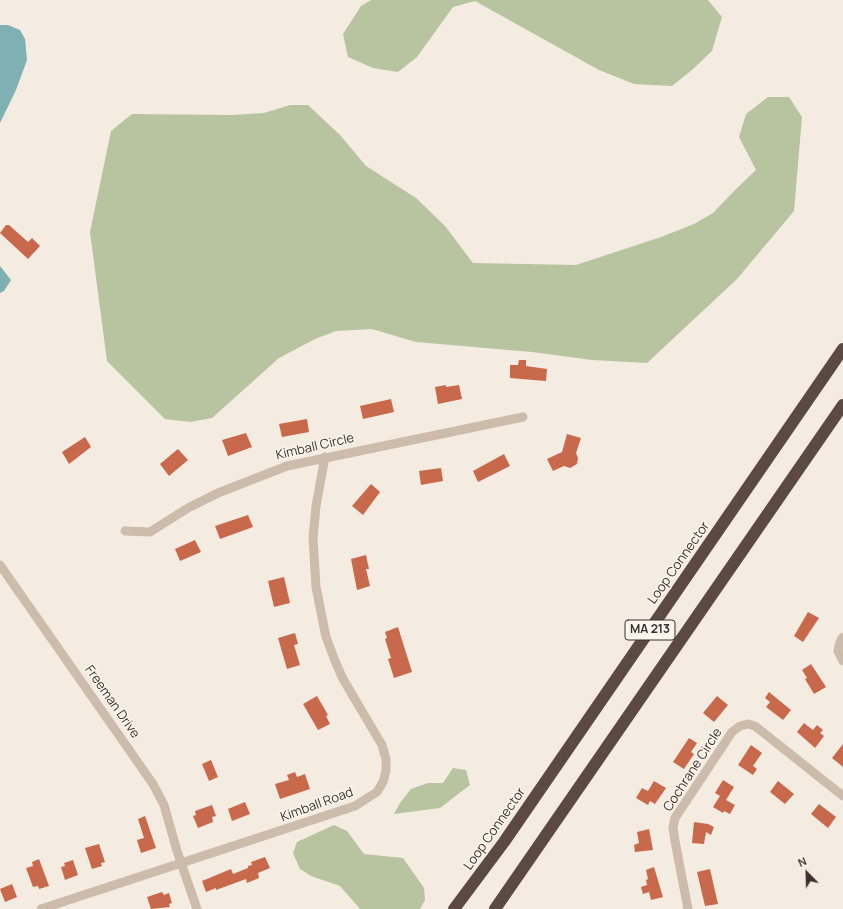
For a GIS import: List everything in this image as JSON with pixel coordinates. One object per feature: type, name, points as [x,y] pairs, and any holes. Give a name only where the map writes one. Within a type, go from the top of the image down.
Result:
[{"type":"highway","name":"Loop Connector","points":[[454,909],[504,842],[843,350]]},
{"type":"highway","name":"MA 213","points":[[495,909],[843,405]]},
{"type":"street","name":"Kimball Circle","points":[[125,531],[150,532],[188,508],[242,482],[287,466],[523,417]]},
{"type":"street","name":"Kimball Road","points":[[41,909],[355,806],[377,792],[383,782],[386,770],[386,759],[382,745],[343,679],[326,637],[315,575],[313,538],[316,506],[325,457]]},
{"type":"street","name":"Freeman Drive","points":[[0,566],[153,784],[164,805],[197,909]]},
{"type":"street","points":[[843,637],[838,651],[843,661]]},
{"type":"street","name":"Cochrane Circle","points":[[688,909],[675,841],[675,818],[732,732],[740,726],[748,724],[755,726],[843,796]]},
{"type":"green space","points":[[371,0],[708,0],[722,17],[712,51],[672,86],[634,84],[599,70],[475,1],[453,7],[417,57],[398,72],[373,68],[348,57],[343,34],[361,6]]},
{"type":"green space","points":[[768,97],[789,97],[802,117],[794,211],[737,279],[647,363],[592,360],[532,352],[416,342],[372,329],[336,331],[315,339],[279,358],[212,418],[190,422],[165,419],[107,361],[90,232],[111,131],[132,114],[232,115],[264,113],[290,105],[308,105],[340,135],[366,166],[416,198],[445,226],[473,263],[576,265],[661,237],[694,224],[713,213],[756,170],[739,137],[746,114]]},
{"type":"green space","points":[[453,768],[466,770],[470,785],[440,808],[394,814],[400,803],[411,789],[428,783],[443,783]]},
{"type":"green space","points":[[334,825],[347,831],[364,854],[403,858],[424,888],[425,900],[420,909],[360,909],[340,886],[311,876],[300,869],[293,853],[297,842]]},
{"type":"water","points":[[0,25],[8,25],[20,30],[25,39],[27,60],[16,90],[0,123]]},
{"type":"water","points":[[0,266],[11,280],[4,291],[0,293]]},
{"type":"building","points":[[6,225],[9,225],[28,242],[32,238],[40,246],[28,259],[0,233]]},
{"type":"building","points":[[519,360],[526,360],[526,366],[547,369],[546,381],[510,378],[510,365],[518,365]]},
{"type":"building","points":[[446,385],[446,387],[459,385],[462,399],[438,404],[435,387]]},
{"type":"building","points":[[391,399],[394,412],[363,419],[360,406]]},
{"type":"building","points":[[307,419],[309,432],[282,437],[279,424]]},
{"type":"building","points":[[246,433],[252,447],[228,456],[222,440]]},
{"type":"building","points":[[567,434],[581,438],[576,453],[578,458],[577,464],[570,468],[564,466],[553,471],[547,459],[562,452]]},
{"type":"building","points":[[85,437],[91,447],[69,464],[62,452]]},
{"type":"building","points":[[178,449],[188,460],[169,476],[160,464]]},
{"type":"building","points":[[504,454],[510,466],[478,482],[473,471]]},
{"type":"building","points":[[441,468],[443,481],[421,485],[419,471]]},
{"type":"building","points":[[371,484],[380,492],[363,515],[352,506]]},
{"type":"building","points":[[248,515],[253,527],[220,539],[215,526]]},
{"type":"building","points":[[195,540],[201,552],[180,561],[175,549]]},
{"type":"building","points":[[366,555],[369,569],[366,569],[370,586],[357,590],[351,559]]},
{"type":"building","points":[[284,577],[290,603],[274,607],[268,581]]},
{"type":"building","points":[[808,612],[819,618],[803,642],[794,636]]},
{"type":"building","points":[[398,627],[412,672],[394,678],[388,659],[391,658],[385,639],[387,638],[385,632]]},
{"type":"building","points":[[295,633],[298,644],[294,645],[300,665],[287,669],[278,638]]},
{"type":"building","points":[[811,664],[826,687],[814,694],[805,679],[807,678],[802,670]]},
{"type":"building","points":[[769,692],[791,710],[783,720],[766,707],[770,702],[765,698]]},
{"type":"building","points":[[317,696],[328,715],[326,716],[330,724],[318,730],[303,704]]},
{"type":"building","points":[[717,696],[728,705],[714,722],[703,713]]},
{"type":"building","points":[[804,723],[813,730],[817,725],[823,730],[820,733],[824,736],[815,748],[797,732]]},
{"type":"building","points":[[689,738],[697,743],[691,752],[694,754],[684,769],[673,762]]},
{"type":"building","points":[[843,744],[843,767],[832,758]]},
{"type":"building","points":[[751,745],[762,753],[753,766],[757,769],[753,775],[738,765]]},
{"type":"building","points":[[211,760],[218,777],[209,781],[202,764]]},
{"type":"building","points":[[295,772],[297,777],[305,774],[310,789],[280,799],[275,784],[289,780],[287,775]]},
{"type":"building","points":[[723,780],[734,787],[726,800],[735,805],[730,814],[724,811],[723,813],[713,807],[720,796],[715,793]]},
{"type":"building","points":[[654,781],[666,788],[655,804],[650,801],[648,805],[636,798],[642,788],[648,791]]},
{"type":"building","points":[[778,781],[794,794],[785,804],[770,792]]},
{"type":"building","points":[[245,802],[250,814],[232,821],[228,809]]},
{"type":"building","points":[[819,804],[836,817],[828,828],[811,814]]},
{"type":"building","points":[[212,805],[216,816],[212,817],[213,822],[198,828],[193,816],[196,815],[195,811]]},
{"type":"building","points":[[145,816],[156,848],[141,853],[137,840],[144,838],[138,819]]},
{"type":"building","points":[[694,822],[708,824],[714,827],[711,835],[706,832],[704,844],[692,843]]},
{"type":"building","points":[[649,829],[653,850],[635,852],[634,845],[639,843],[637,832]]},
{"type":"building","points":[[99,844],[105,862],[101,863],[102,866],[92,869],[85,848]]},
{"type":"building","points":[[265,857],[270,868],[258,873],[259,878],[247,883],[246,879],[206,892],[202,881],[231,869],[233,874],[248,868],[248,866],[252,865],[251,862]]},
{"type":"building","points":[[39,859],[49,886],[39,889],[38,886],[33,887],[26,868],[33,866],[32,862]]},
{"type":"building","points":[[73,860],[78,875],[65,880],[61,867],[65,866],[64,863]]},
{"type":"building","points":[[654,867],[663,897],[651,900],[649,892],[643,894],[641,887],[647,885],[646,880],[648,879],[646,870]]},
{"type":"building","points":[[710,869],[718,904],[705,906],[697,872]]},
{"type":"building","points":[[12,884],[17,897],[5,902],[0,889]]},
{"type":"building","points":[[162,892],[164,895],[169,893],[172,903],[169,904],[170,907],[151,909],[147,897]]}]
